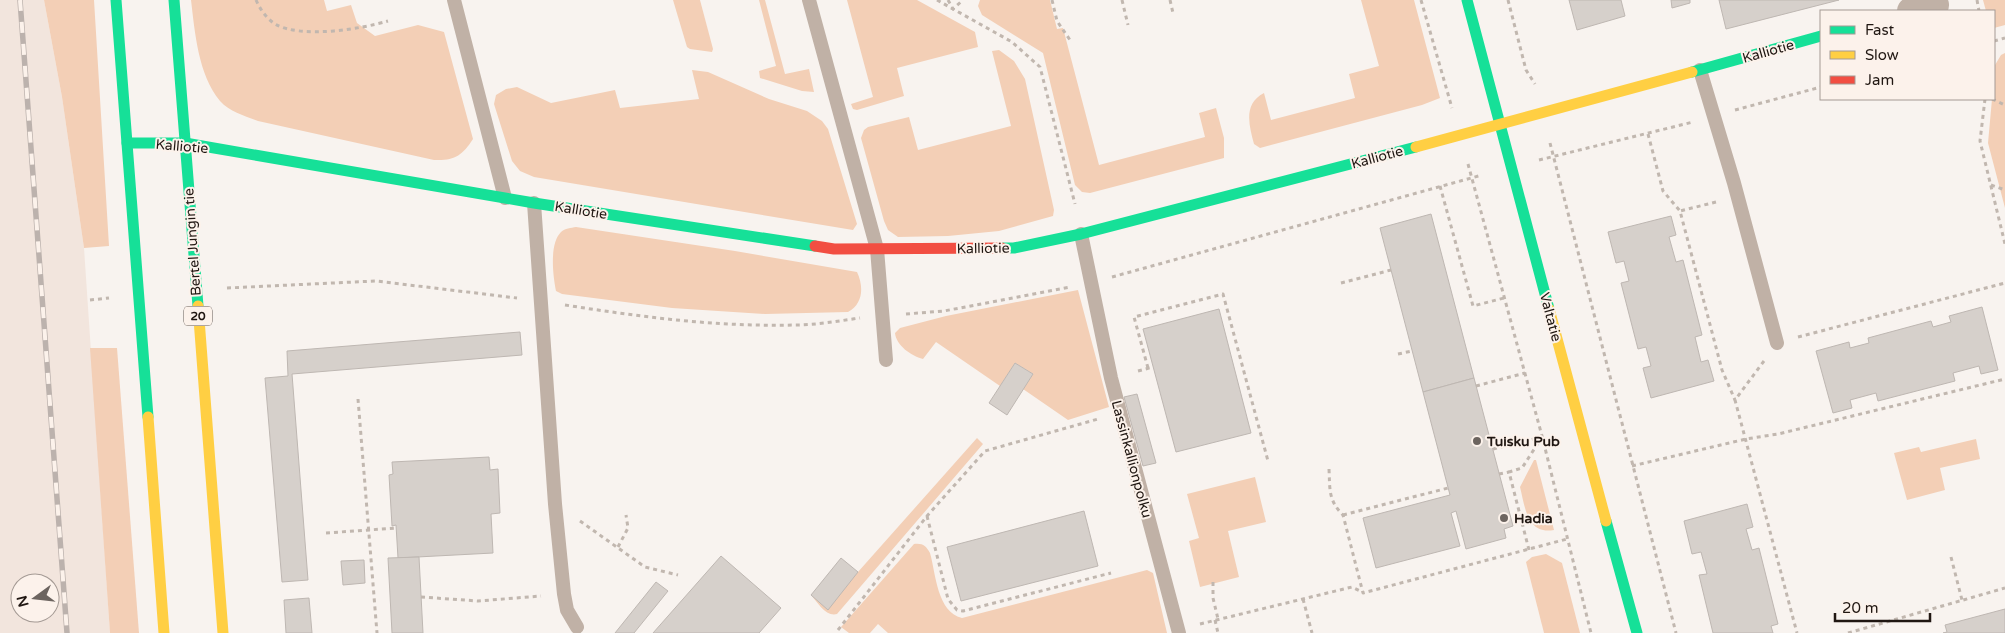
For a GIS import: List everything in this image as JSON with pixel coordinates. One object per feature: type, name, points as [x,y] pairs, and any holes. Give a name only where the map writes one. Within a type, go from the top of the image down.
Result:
[{"type":"main road","points":[[116,0],[164,633]]},
{"type":"main road","name":"Bertel Jungin tie","points":[[174,0],[222,633]]},
{"type":"main road","name":"Valtatie","points":[[1467,0],[1637,633]]},
{"type":"main road","name":"Kalliotie","points":[[127,143],[185,143],[534,203],[834,249],[1014,248],[1081,234],[1545,113],[1820,36]]},
{"type":"street","points":[[1915,10],[1935,5],[1933,0]]},
{"type":"lane","points":[[454,0],[505,198]]},
{"type":"lane","points":[[809,0],[877,249],[886,360]]},
{"type":"lane","points":[[1700,70],[1738,196],[1777,343]]},
{"type":"lane","points":[[534,203],[555,504],[564,594],[567,610],[577,627]]},
{"type":"lane","name":"Lassinkallionpolku","points":[[1081,234],[1120,414],[1178,631]]},
{"type":"path","points":[[256,0],[260,10],[275,24],[298,31],[365,28],[388,21]]},
{"type":"path","points":[[937,0],[1012,42],[1040,67],[1081,234]]},
{"type":"path","points":[[948,0],[953,9]]},
{"type":"path","points":[[953,9],[963,0]]},
{"type":"path","points":[[1052,0],[1057,21],[1070,40]]},
{"type":"path","points":[[1122,0],[1128,25]]},
{"type":"path","points":[[1170,0],[1173,14]]},
{"type":"path","points":[[1421,0],[1542,436],[1591,633]]},
{"type":"path","points":[[1508,0],[1526,70],[1539,90],[1545,113],[1552,157],[1676,633]]},
{"type":"path","points":[[1552,157],[1648,134],[1820,87]]},
{"type":"path","points":[[1985,100],[1980,141],[2005,244]]},
{"type":"path","points":[[1648,134],[1663,191],[1680,211],[1722,370],[1736,400],[1797,633]]},
{"type":"path","points":[[219,288],[376,281],[540,301],[644,318],[711,324],[796,325],[944,311],[1092,283],[1471,178]]},
{"type":"path","points":[[1990,185],[2005,190]]},
{"type":"path","points":[[1440,186],[1473,306],[1504,298]]},
{"type":"path","points":[[1680,211],[1738,196]]},
{"type":"path","points":[[1341,283],[1392,270]]},
{"type":"path","points":[[1736,400],[1777,343],[2005,282]]},
{"type":"path","points":[[1148,368],[1134,318],[1223,294],[1268,461]]},
{"type":"path","points":[[90,300],[112,298]]},
{"type":"path","points":[[1398,354],[1412,351]]},
{"type":"path","points":[[1138,371],[1153,367]]},
{"type":"path","points":[[1476,386],[1525,373]]},
{"type":"path","points":[[1632,466],[1746,439],[1778,434],[2005,379]]},
{"type":"path","points":[[358,398],[376,633]]},
{"type":"path","points":[[838,630],[927,516],[984,451],[1120,414]]},
{"type":"path","points":[[1493,449],[1542,436]]},
{"type":"path","points":[[1499,474],[1522,468],[1542,436]]},
{"type":"path","points":[[1329,469],[1330,490],[1334,506],[1343,515],[1363,593]]},
{"type":"path","points":[[1509,472],[1528,550]]},
{"type":"path","points":[[1343,515],[1448,488]]},
{"type":"path","points":[[555,504],[645,567],[678,575]]},
{"type":"path","points":[[618,547],[628,528],[626,515]]},
{"type":"path","points":[[927,516],[948,599],[956,610],[963,611],[1111,573]]},
{"type":"path","points":[[326,533],[397,528]]},
{"type":"path","points":[[1178,631],[1352,587],[1363,593],[1567,539]]},
{"type":"path","points":[[1951,558],[1962,600]]},
{"type":"path","points":[[1212,582],[1218,633]]},
{"type":"path","points":[[1848,633],[2005,588]]},
{"type":"path","points":[[421,597],[478,601],[564,594]]},
{"type":"path","points":[[1303,599],[1312,633]]},
{"type":"shaded area","points":[[0,0],[44,0],[62,97],[84,248],[110,633],[0,633]]},
{"type":"shaded area","points":[[44,0],[94,0],[109,246],[84,248],[62,97]]},
{"type":"shaded area","points":[[191,0],[324,0],[327,11],[351,5],[357,23],[375,36],[418,25],[444,32],[473,139],[465,150],[457,156],[447,160],[434,160],[258,121],[233,111],[220,101],[202,66]]},
{"type":"shaded area","points":[[673,0],[700,0],[713,49],[712,52],[687,47]]},
{"type":"shaded area","points":[[759,0],[765,0],[785,74],[809,69],[814,92],[802,91],[760,78],[759,71],[776,66]]},
{"type":"shaded area","points":[[847,0],[917,0],[975,32],[978,47],[897,68],[904,96],[857,110],[853,109],[851,104],[873,97]]},
{"type":"shaded area","points":[[980,0],[1050,0],[1057,29],[1063,28],[1099,165],[1205,137],[1199,113],[1216,108],[1224,138],[1224,158],[1090,193],[1082,192],[1075,185],[1043,53],[982,15],[978,6]]},
{"type":"shaded area","points":[[1361,0],[1414,0],[1440,98],[1422,105],[1260,148],[1254,144],[1249,122],[1250,109],[1257,98],[1264,93],[1271,120],[1355,98],[1349,74],[1379,66]]},
{"type":"shaded area","points":[[1983,0],[2005,0],[2005,25],[1995,28],[1995,10],[1986,10]]},
{"type":"shaded area","points":[[999,50],[1014,61],[1025,79],[1054,210],[1053,216],[999,231],[948,236],[898,237],[888,230],[884,221],[861,138],[864,130],[868,127],[909,117],[918,150],[1011,126],[992,51]]},
{"type":"shaded area","points":[[2005,53],[2005,208],[1988,143],[1992,100],[1995,100],[1995,65],[2001,55]]},
{"type":"shaded area","points":[[692,70],[708,72],[769,99],[807,111],[822,121],[828,129],[857,224],[853,230],[534,177],[520,171],[512,161],[494,104],[496,95],[506,89],[517,87],[551,103],[615,90],[620,108],[699,99]]},
{"type":"shaded area","points":[[576,227],[857,272],[861,283],[861,295],[857,304],[848,312],[765,314],[672,308],[562,294],[556,291],[553,252],[557,237],[561,232],[568,228]]},
{"type":"shaded area","points":[[1078,290],[1109,407],[1068,420],[1023,389],[1033,374],[1015,363],[1000,386],[936,342],[923,359],[914,355],[901,346],[895,333],[900,328],[946,316]]},
{"type":"shaded area","points":[[90,348],[117,348],[139,633],[110,633]]},
{"type":"shaded area","points":[[977,438],[983,444],[837,614],[829,613],[822,609],[811,595],[828,609],[858,572]]},
{"type":"shaded area","points":[[1976,439],[1980,459],[1940,468],[1945,490],[1907,500],[1894,453],[1919,447],[1921,452]]},
{"type":"shaded area","points":[[1534,460],[1536,460],[1554,530],[1538,528],[1533,524],[1526,511],[1520,487]]},
{"type":"shaded area","points":[[1255,477],[1266,522],[1228,531],[1239,577],[1200,587],[1189,541],[1199,538],[1187,494]]},
{"type":"shaded area","points":[[914,544],[922,545],[929,551],[942,600],[947,608],[962,618],[1147,570],[1153,573],[1167,633],[888,633],[878,624],[870,633],[849,633],[841,627]]},
{"type":"shaded area","points":[[1546,554],[1562,563],[1580,633],[1544,633],[1526,562],[1532,557]]},
{"type":"building","points":[[1569,0],[1621,0],[1625,16],[1577,30]]},
{"type":"building","points":[[1671,0],[1690,0],[1690,3],[1672,8]]},
{"type":"building","points":[[1719,0],[1839,0],[1726,29]]},
{"type":"building","points":[[1431,214],[1474,378],[1423,392],[1380,228]]},
{"type":"building","points":[[1671,216],[1676,235],[1669,237],[1676,262],[1683,260],[1702,335],[1695,337],[1701,362],[1708,360],[1714,381],[1651,398],[1643,368],[1651,366],[1646,347],[1638,349],[1621,283],[1629,281],[1624,261],[1616,263],[1608,232]]},
{"type":"building","points":[[1982,307],[1998,370],[1981,374],[1979,366],[1953,373],[1955,381],[1878,401],[1876,393],[1850,400],[1852,408],[1833,413],[1816,351],[1849,342],[1850,348],[1869,343],[1868,338],[1931,321],[1933,327],[1951,322],[1949,316]]},
{"type":"building","points":[[1219,309],[1251,433],[1176,452],[1143,329]]},
{"type":"building","points":[[520,332],[522,355],[292,374],[308,580],[282,582],[265,378],[288,376],[287,351]]},
{"type":"building","points":[[1015,363],[1033,374],[1007,415],[989,403]]},
{"type":"building","points":[[1474,378],[1513,526],[1504,529],[1506,538],[1466,549],[1456,511],[1451,513],[1460,546],[1376,568],[1363,518],[1450,495],[1423,392]]},
{"type":"building","points":[[1137,394],[1156,463],[1143,466],[1124,397]]},
{"type":"building","points":[[489,457],[490,470],[498,469],[500,513],[491,514],[493,553],[398,558],[396,525],[392,526],[389,475],[393,474],[392,462]]},
{"type":"building","points":[[1747,504],[1753,527],[1746,529],[1752,550],[1759,548],[1778,624],[1771,626],[1773,633],[1713,633],[1699,575],[1707,574],[1701,552],[1692,554],[1684,521]]},
{"type":"building","points":[[1084,511],[1098,566],[961,601],[947,547]]},
{"type":"building","points":[[721,556],[781,608],[759,633],[653,633]]},
{"type":"building","points":[[419,557],[423,633],[392,633],[388,558]]},
{"type":"building","points":[[841,558],[858,572],[828,610],[811,595]]},
{"type":"building","points":[[364,560],[365,583],[343,585],[341,561]]},
{"type":"building","points":[[656,582],[668,591],[634,633],[615,633]]},
{"type":"building","points":[[309,598],[312,633],[286,633],[284,600]]},
{"type":"building","points":[[2005,609],[2005,633],[1943,633],[1947,632],[1945,625]]},
{"type":"railway","points":[[20,0],[67,633]]},
{"type":"traffic: fast","points":[[116,0],[148,417]]},
{"type":"traffic: fast","points":[[174,0],[198,306]]},
{"type":"traffic: fast","points":[[1467,0],[1549,309]]},
{"type":"traffic: fast","points":[[1692,72],[1820,36]]},
{"type":"traffic: fast","points":[[127,143],[185,143],[534,203],[815,246]]},
{"type":"traffic: fast","points":[[1002,248],[1014,248],[1081,234],[1416,147]]},
{"type":"traffic: fast","points":[[1606,521],[1637,633]]},
{"type":"traffic: slow","points":[[1416,147],[1692,72]]},
{"type":"traffic: slow","points":[[198,306],[223,633]]},
{"type":"traffic: slow","points":[[1549,309],[1606,521]]},
{"type":"traffic: slow","points":[[148,417],[164,633]]},
{"type":"traffic: jam","points":[[815,246],[834,249],[1002,248]]},
{"type":"place","name":"Tuisku Pub","points":[[1477,441]]},
{"type":"place","name":"Hadia","points":[[1504,518]]}]
